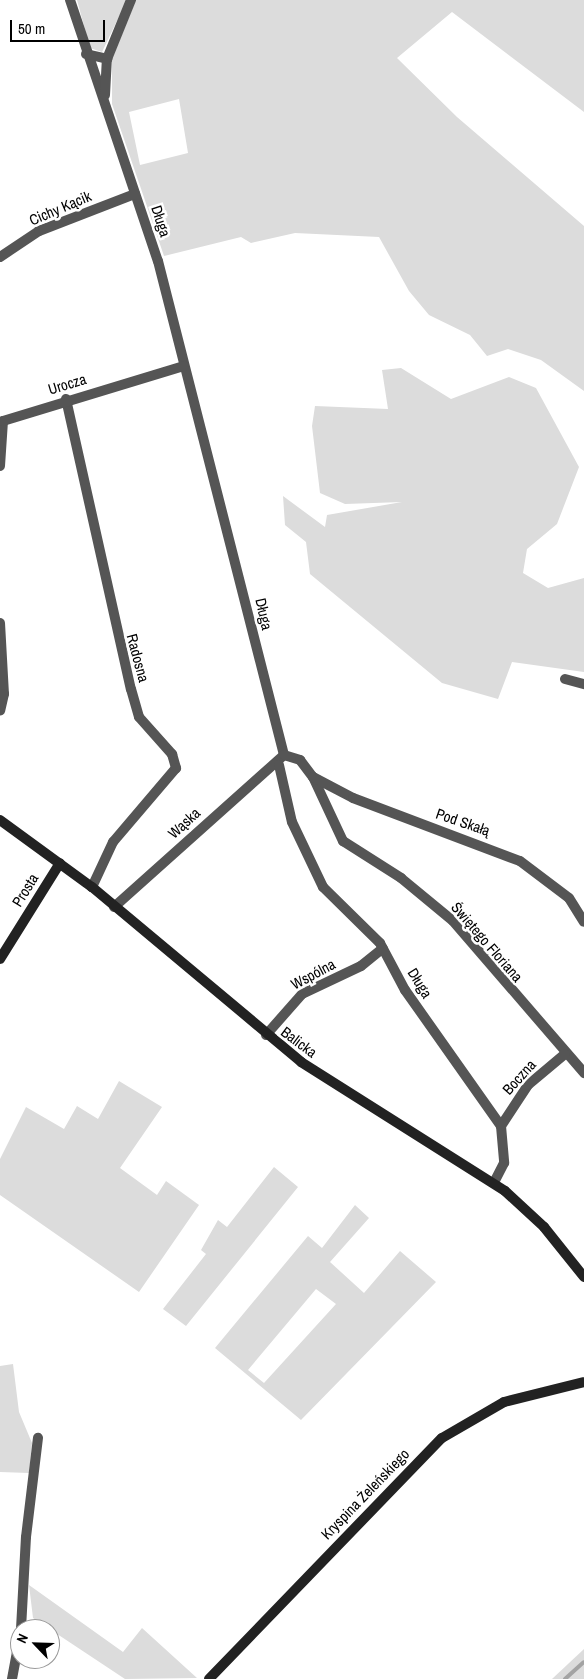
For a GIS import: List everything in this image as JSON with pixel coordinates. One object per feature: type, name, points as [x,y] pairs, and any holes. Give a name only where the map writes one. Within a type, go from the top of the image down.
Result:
[{"type":"main road","name":"Balicka","points":[[0,820],[60,862],[266,1035],[336,1087],[494,1183],[527,1209],[584,1277]]},
{"type":"main road","name":"Prosta","points":[[0,959],[60,862]]},
{"type":"main road","name":"Kryspina Żeleńskiego","points":[[209,1679],[454,1429],[504,1402],[582,1385]]},
{"type":"street","name":"Długa","points":[[70,0],[86,54],[105,96],[158,261],[284,755]]},
{"type":"street","points":[[105,96],[108,58],[132,0]]},
{"type":"street","points":[[86,54],[108,58]]},
{"type":"street","name":"Cichy Kącik","points":[[0,257],[39,231],[135,194]]},
{"type":"street","name":"Urocza","points":[[0,466],[3,421],[66,399],[184,366]]},
{"type":"street","name":"Radosna","points":[[66,399],[131,689],[139,717],[172,754],[176,768],[113,842],[92,888]]},
{"type":"street","points":[[0,623],[4,694],[0,710]]},
{"type":"street","points":[[565,678],[584,684]]},
{"type":"street","points":[[278,764],[284,755]]},
{"type":"street","name":"Świętego Floriana","points":[[284,755],[300,760],[313,777],[344,842],[401,878],[453,921],[565,1054],[584,1073]]},
{"type":"street","name":"Długa","points":[[278,764],[292,822],[318,879],[383,948],[405,990],[501,1126]]},
{"type":"street","name":"Wąska","points":[[114,907],[232,799],[278,764]]},
{"type":"street","name":"Pod Skałą","points":[[313,777],[353,798],[520,861],[568,898],[584,922]]},
{"type":"street","name":"Wspólna","points":[[266,1035],[302,994],[361,966],[383,948]]},
{"type":"street","name":"Boczna","points":[[501,1126],[528,1086],[565,1054]]},
{"type":"street","points":[[494,1183],[504,1163],[501,1126]]},
{"type":"street","points":[[22,1619],[26,1537],[38,1438]]},
{"type":"shaded area","points":[[77,0],[127,0],[102,52],[90,48]]},
{"type":"shaded area","points":[[136,0],[584,0],[584,112],[452,12],[397,58],[457,117],[584,226],[584,391],[541,360],[508,349],[487,356],[470,335],[429,315],[409,291],[379,237],[295,233],[251,243],[241,237],[164,256],[112,104],[112,59]],"holes":[[[179,99],[188,153],[140,165],[129,112]]]},
{"type":"shaded area","points":[[401,368],[451,399],[509,377],[536,388],[579,467],[557,524],[527,549],[523,573],[548,588],[584,578],[584,672],[512,662],[498,699],[442,683],[310,574],[306,542],[285,525],[283,496],[325,527],[327,515],[402,502],[345,504],[320,493],[312,426],[315,406],[388,409],[382,370]]},
{"type":"shaded area","points":[[119,1081],[162,1107],[120,1168],[157,1195],[166,1181],[199,1205],[139,1292],[0,1195],[0,1159],[26,1107],[64,1129],[77,1106],[98,1119]]},
{"type":"shaded area","points":[[274,1167],[298,1187],[186,1326],[163,1309],[206,1254],[201,1250],[218,1220],[227,1227]]},
{"type":"shaded area","points":[[355,1205],[369,1218],[330,1262],[364,1293],[400,1251],[436,1282],[301,1420],[215,1348],[308,1236],[322,1248]],"holes":[[[316,1289],[336,1304],[264,1383],[248,1370]]]},
{"type":"shaded area","points":[[13,1364],[19,1412],[32,1443],[29,1473],[0,1472],[0,1366]]},
{"type":"shaded area","points":[[29,1585],[123,1652],[142,1628],[197,1678],[125,1679],[60,1636],[60,1619],[33,1618]]},
{"type":"shaded area","points":[[584,1649],[584,1679],[552,1679]]},
{"type":"waterway","points":[[565,1679],[584,1662]]}]
